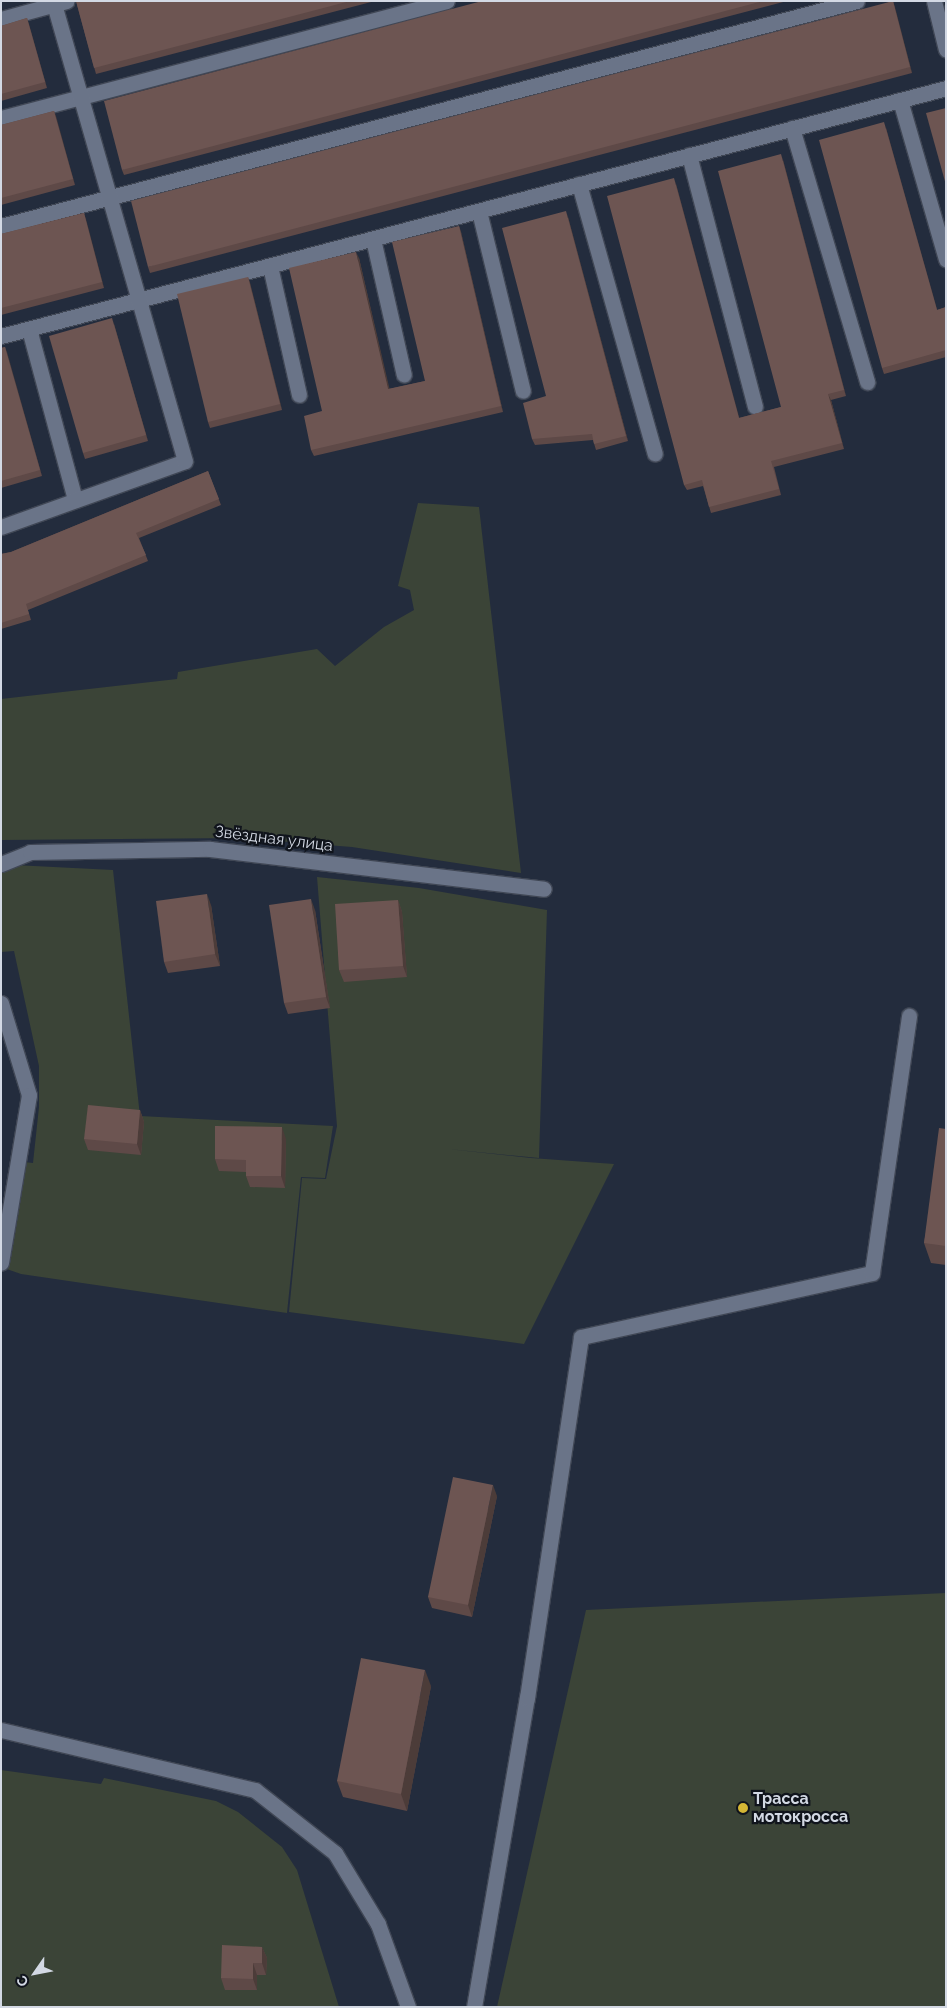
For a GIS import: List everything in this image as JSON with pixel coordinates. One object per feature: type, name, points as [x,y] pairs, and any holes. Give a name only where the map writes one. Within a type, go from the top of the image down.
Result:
[{"type":"street","points":[[1,118],[447,1]]},
{"type":"street","points":[[1,226],[108,195],[857,1]]},
{"type":"street","points":[[934,1],[946,50]]},
{"type":"street","points":[[1,20],[58,2],[80,97],[185,461],[1,527]]},
{"type":"street","points":[[1,336],[946,88]]},
{"type":"street","points":[[900,100],[946,259]]},
{"type":"street","points":[[792,128],[867,382]]},
{"type":"street","points":[[689,155],[755,406]]},
{"type":"street","points":[[579,184],[655,454]]},
{"type":"street","points":[[479,211],[524,391]]},
{"type":"street","points":[[373,239],[404,375]]},
{"type":"street","points":[[270,266],[299,394]]},
{"type":"street","points":[[29,329],[75,500]]},
{"type":"street","name":"Звёздная улица","points":[[1,864],[30,852],[210,849],[544,889]]},
{"type":"street","points":[[1,1002],[29,1095],[1,1263]]},
{"type":"street","points":[[474,2007],[527,1698],[581,1337],[872,1272],[909,1016]]},
{"type":"street","points":[[1,1730],[254,1790],[335,1852],[378,1924],[408,2007]]},
{"type":"green space","points":[[418,503],[479,507],[521,873],[352,847],[237,838],[1,840],[1,699],[177,679],[178,672],[317,649],[335,666],[384,627],[414,610],[410,590],[398,586]]},
{"type":"green space","points":[[14,865],[113,870],[140,1116],[333,1126],[325,1178],[301,1177],[287,1313],[21,1274],[1,1267],[15,1161],[33,1163],[39,1107],[39,1066],[14,951],[1,952],[1,868]]},
{"type":"green space","points":[[317,877],[419,888],[547,910],[539,1158],[448,1149],[531,1158],[614,1164],[524,1344],[289,1312],[302,1178],[326,1179],[337,1126]]},
{"type":"green space","name":"Трасса мотокросса","points":[[946,1593],[946,2007],[497,2007],[586,1610]]},
{"type":"green space","points":[[1,1770],[101,1784],[104,1778],[216,1801],[238,1812],[282,1847],[297,1870],[339,2007],[1,2007]]},
{"type":"building","points":[[76,1],[350,1],[94,68]]},
{"type":"building","points":[[482,1],[763,1],[122,170],[104,101]]},
{"type":"building","points":[[893,1],[910,67],[148,267],[131,201]]},
{"type":"building","points":[[27,18],[45,82],[1,94],[1,26]]},
{"type":"building","points":[[946,108],[946,185],[926,113]]},
{"type":"building","points":[[54,111],[73,179],[1,198],[1,125]]},
{"type":"building","points":[[884,122],[937,310],[946,307],[946,350],[882,368],[819,140]]},
{"type":"building","points":[[781,154],[844,390],[828,394],[842,443],[771,461],[779,489],[709,507],[702,480],[684,485],[607,196],[674,178],[739,418],[781,407],[718,171]]},
{"type":"building","points":[[566,211],[626,436],[594,444],[592,434],[532,439],[523,403],[546,396],[502,228]]},
{"type":"building","points":[[84,213],[102,282],[1,308],[1,234]]},
{"type":"building","points":[[459,226],[501,406],[311,450],[304,416],[322,411],[289,268],[356,252],[388,389],[425,381],[392,242]]},
{"type":"building","points":[[248,277],[280,404],[208,422],[177,294]]},
{"type":"building","points":[[112,318],[146,435],[83,453],[49,336]]},
{"type":"building","points":[[5,347],[40,470],[1,481],[1,348]]},
{"type":"building","points":[[208,471],[219,499],[136,533],[146,555],[26,604],[29,614],[1,623],[1,554],[11,552]]},
{"type":"building","points":[[207,894],[215,954],[164,962],[156,901]]},
{"type":"building","points":[[311,899],[326,997],[284,1003],[269,905]]},
{"type":"building","points":[[398,900],[403,966],[339,970],[335,904]]},
{"type":"building","points":[[88,1105],[140,1110],[137,1144],[84,1139]]},
{"type":"building","points":[[215,1126],[282,1127],[281,1176],[246,1176],[246,1160],[215,1159]]},
{"type":"building","points":[[939,1128],[946,1129],[946,1246],[924,1243]]},
{"type":"building","points":[[453,1477],[493,1485],[468,1605],[428,1597]]},
{"type":"building","points":[[361,1658],[425,1670],[401,1794],[337,1781]]},
{"type":"building","points":[[222,1945],[262,1947],[262,1963],[253,1963],[253,1979],[221,1978]]},
{"type":"place","name":"Трасса мотокросса","points":[[743,1808]]}]
